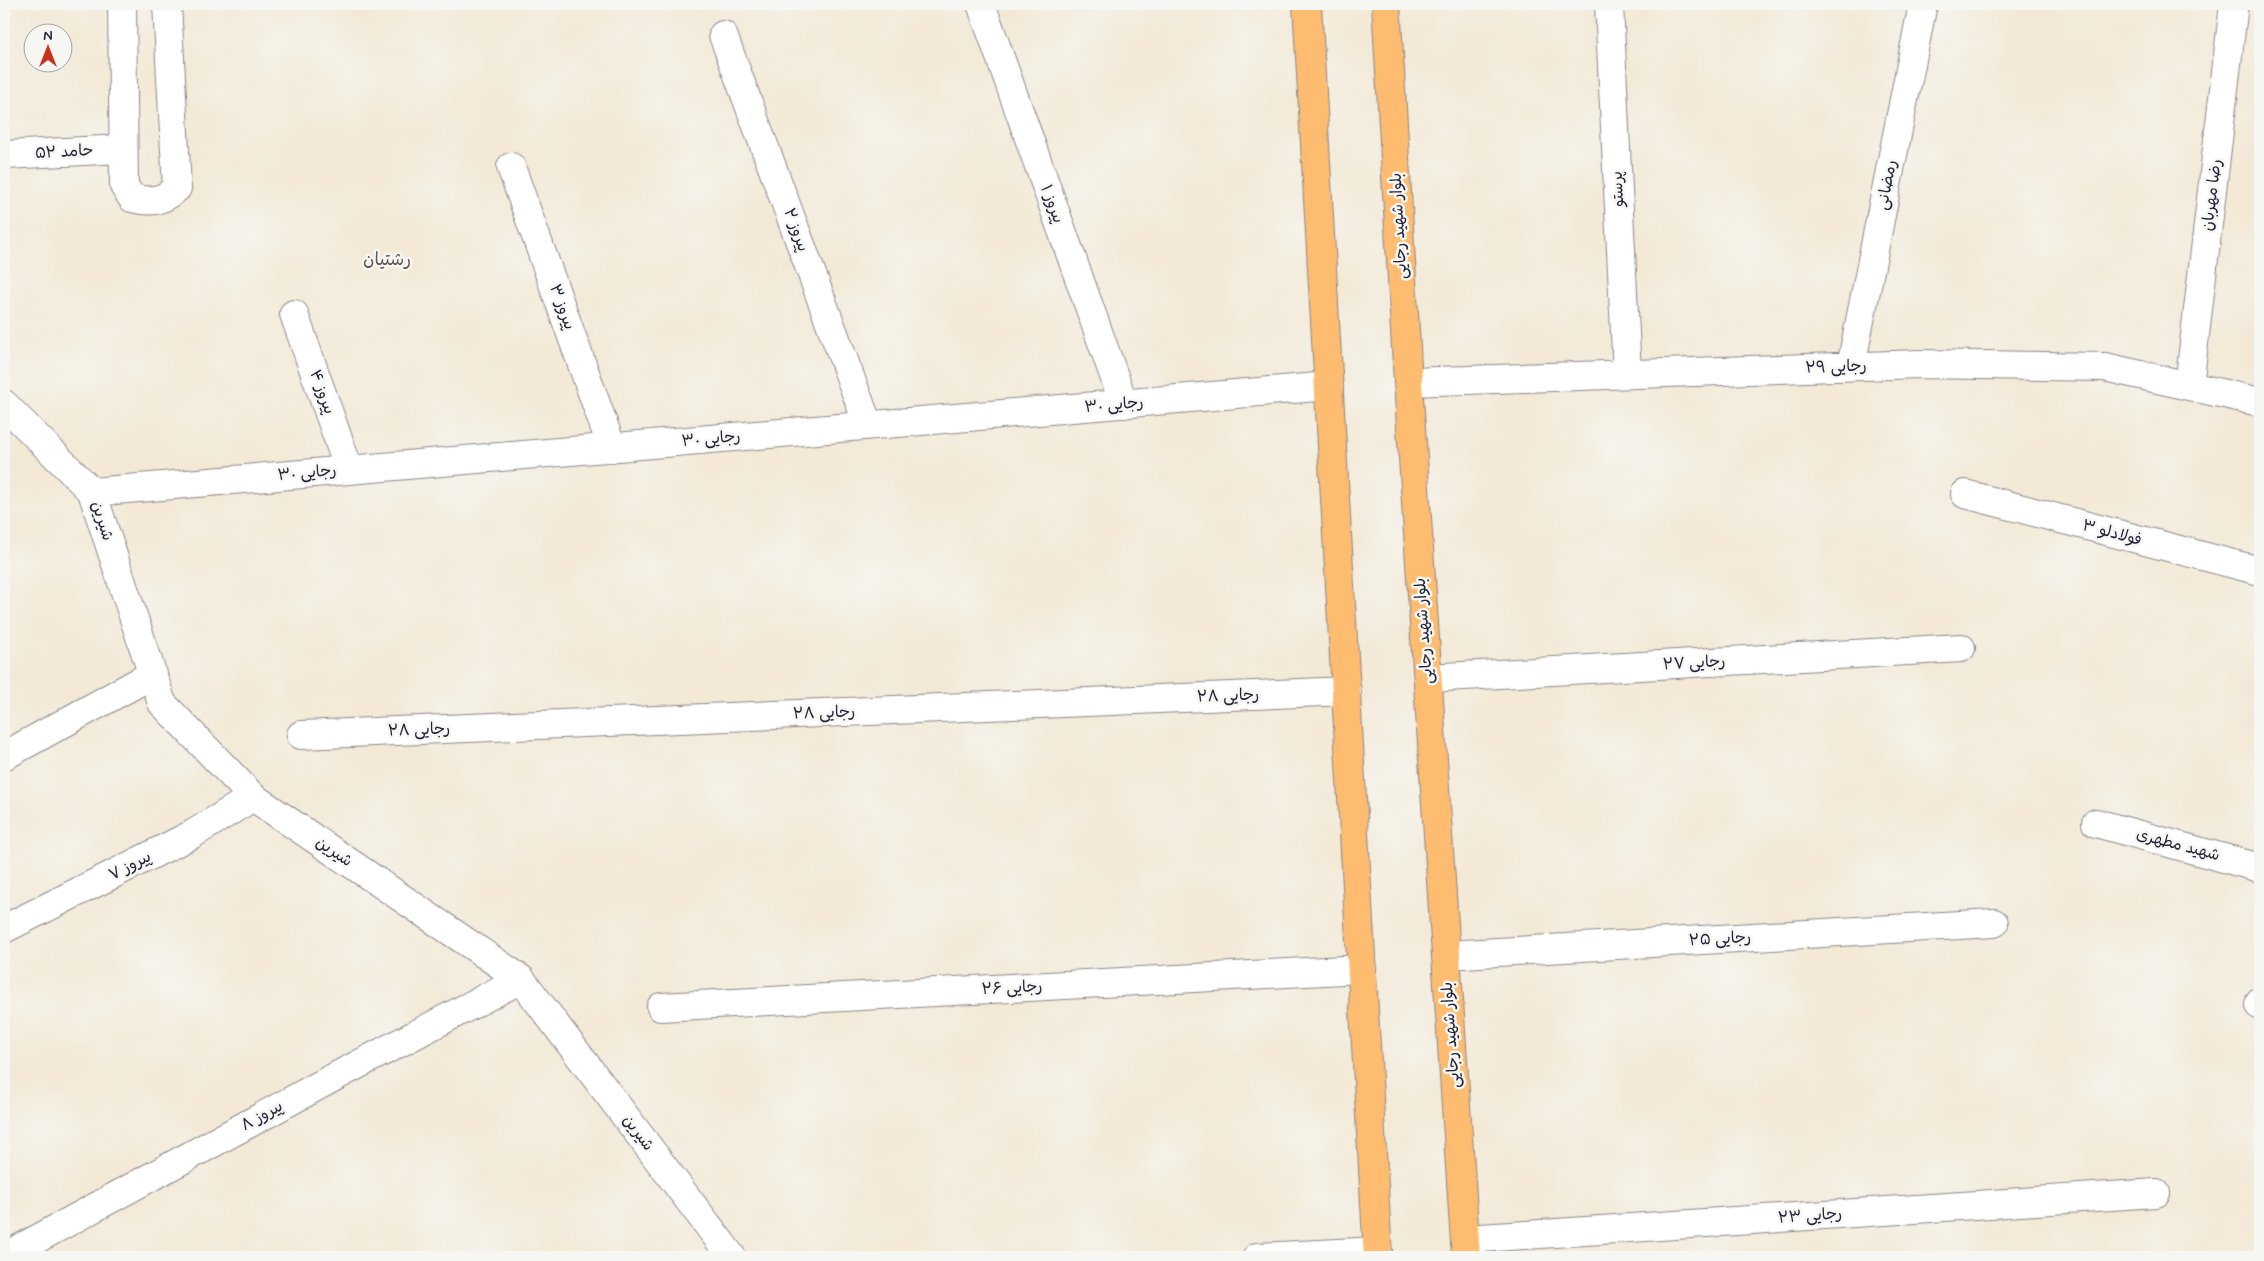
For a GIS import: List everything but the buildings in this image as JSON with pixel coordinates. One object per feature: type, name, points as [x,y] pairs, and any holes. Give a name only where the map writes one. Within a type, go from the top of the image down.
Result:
[{"type":"main road","points":[[1307,4],[1378,1254]]},
{"type":"main road","name":"بلوار شهید رجایی","points":[[1386,4],[1408,382],[1465,1248]]},
{"type":"street","points":[[122,4],[124,186],[132,198],[147,202],[167,198],[177,188],[167,4]]},
{"type":"street","name":"پیروز ۱","points":[[981,4],[1124,404]]},
{"type":"street","name":"پرستو","points":[[1609,4],[1627,374]]},
{"type":"street","name":"رمضانی","points":[[1852,366],[1923,4]]},
{"type":"street","name":"رضا مهربان","points":[[2189,386],[2234,4]]},
{"type":"street","name":"پیروز ۲","points":[[723,36],[868,426]]},
{"type":"street","name":"حامد ۵۲","points":[[4,155],[124,149]]},
{"type":"street","name":"پیروز ۳","points":[[512,167],[612,448]]},
{"type":"street","name":"پیروز ۴","points":[[294,314],[349,470]]},
{"type":"street","name":"رجایی ۲۹","points":[[1408,382],[1920,364],[2105,367],[2260,402]]},
{"type":"street","name":"رجایی ۳۰","points":[[92,492],[1330,386]]},
{"type":"street","name":"شیرین","points":[[4,404],[92,492],[162,703],[253,797],[521,979],[732,1257]]},
{"type":"street","name":"فولادلو ۳","points":[[1965,494],[2260,571]]},
{"type":"street","name":"رجایی ۲۷","points":[[1428,678],[1961,648]]},
{"type":"street","points":[[4,756],[153,674]]},
{"type":"street","name":"رجایی ۲۸","points":[[301,735],[1347,691]]},
{"type":"street","name":"پیروز ۷","points":[[4,929],[193,834],[253,797]]},
{"type":"street","name":"شهید مطهری","points":[[2096,823],[2260,868]]},
{"type":"street","name":"رجایی ۲۵","points":[[1446,955],[1994,923]]},
{"type":"street","name":"رجایی ۲۶","points":[[661,1007],[1362,969]]},
{"type":"street","name":"پیروز ۸","points":[[4,1257],[326,1081],[521,979]]},
{"type":"street","name":"رجایی ۲۳","points":[[1465,1248],[2156,1193]]},
{"type":"street","points":[[1257,1257],[1378,1254]]},
{"type":"district","name":"رشتیان","points":[[387,260]]}]
